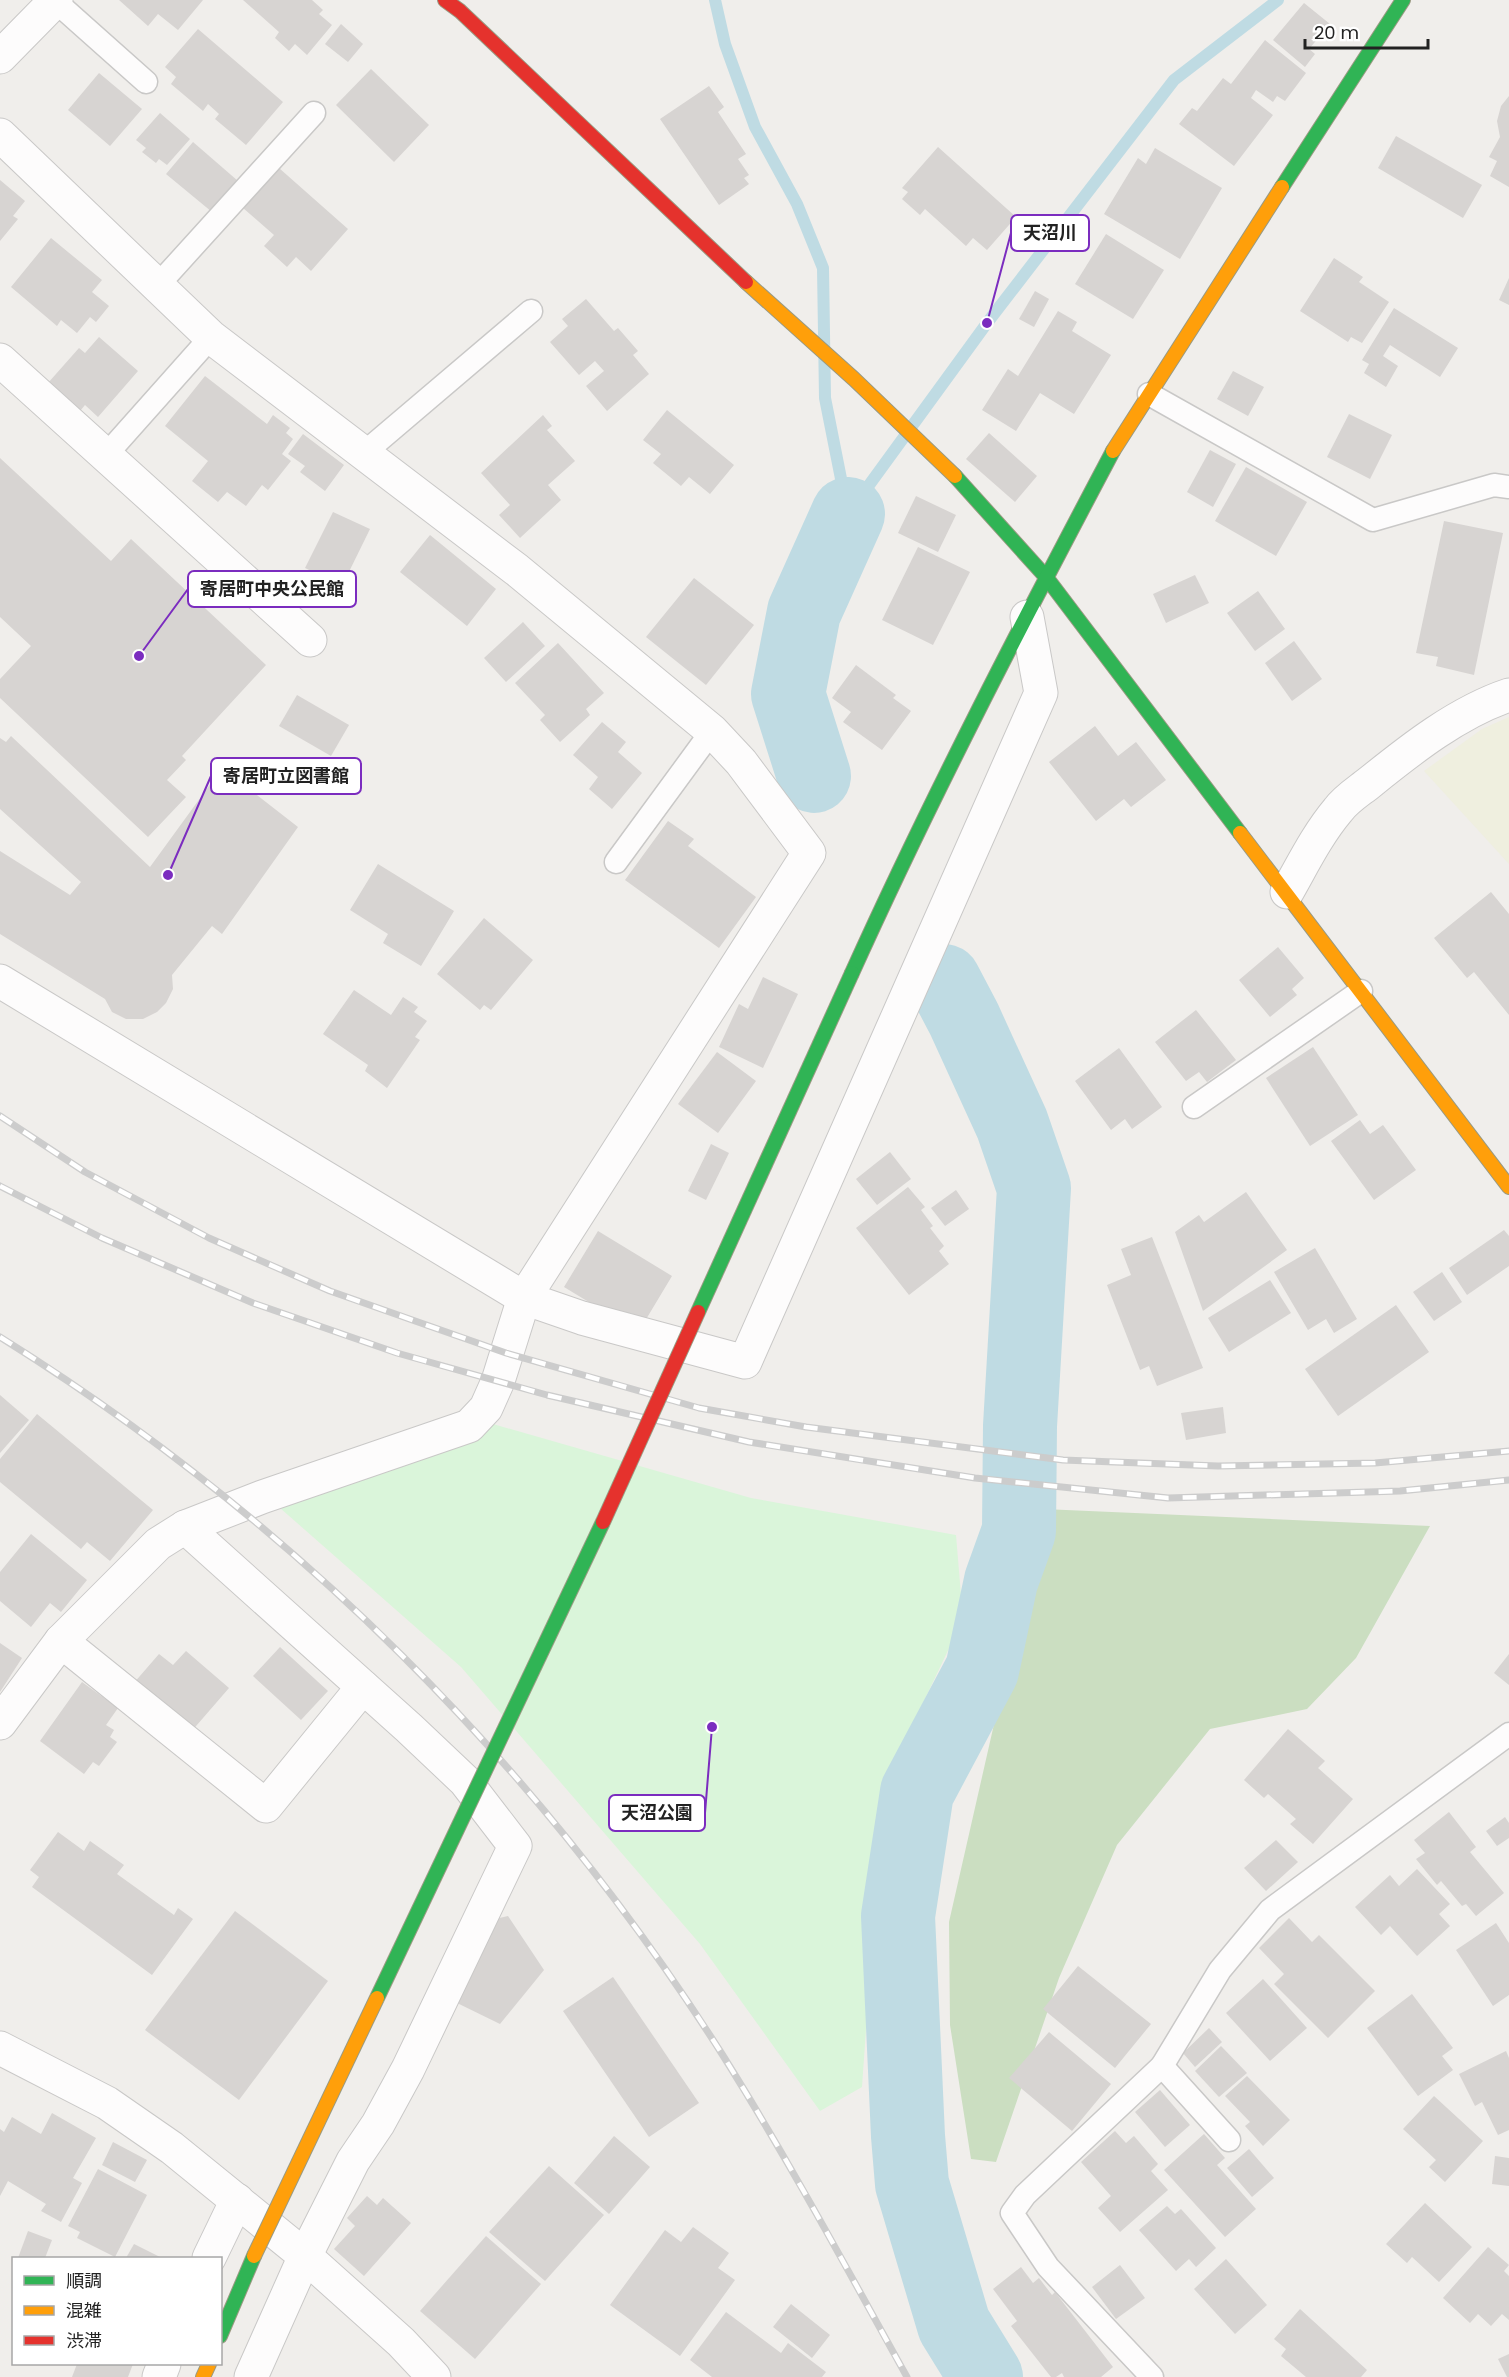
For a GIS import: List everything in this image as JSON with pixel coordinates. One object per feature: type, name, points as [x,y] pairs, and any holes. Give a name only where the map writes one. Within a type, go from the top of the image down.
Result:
[{"type":"street","points":[[0,57],[56,0]]},
{"type":"street","points":[[445,0],[469,19],[785,319],[854,379],[958,480],[1046,577],[1509,1187]]},
{"type":"street","points":[[222,2331],[254,2256],[559,1618],[908,851],[1046,577],[1119,439],[1403,0]]},
{"type":"street","points":[[0,135],[210,336],[517,570],[712,731],[741,762],[809,853],[524,1298],[498,1381],[486,1408],[469,1426],[262,1497],[185,1527],[158,1544],[61,1641],[0,1724]]},
{"type":"street","points":[[0,360],[310,640]]},
{"type":"street","points":[[0,981],[524,1298],[582,1318],[745,1362],[1041,693],[1027,616]]},
{"type":"street","points":[[1287,892],[1313,844],[1339,808],[1399,759],[1452,723],[1496,699],[1509,695]]},
{"type":"street","points":[[185,1527],[410,1728],[465,1781],[515,1846],[408,2069],[378,2124],[353,2161],[305,2256],[251,2377]]},
{"type":"street","points":[[61,1641],[266,1806],[363,1687]]},
{"type":"street","points":[[0,2048],[107,2103],[172,2148],[305,2256],[401,2342],[434,2377]]},
{"type":"street","points":[[210,2257],[237,2200]]},
{"type":"lane","points":[[56,0],[146,82]]},
{"type":"lane","points":[[157,286],[314,113]]},
{"type":"lane","points":[[364,453],[531,311]]},
{"type":"lane","points":[[106,455],[210,336]]},
{"type":"lane","points":[[1149,394],[1373,520],[1494,485],[1509,487]]},
{"type":"lane","points":[[616,862],[712,731]]},
{"type":"lane","points":[[1194,1107],[1361,991]]},
{"type":"lane","points":[[1152,2377],[1048,2267],[1011,2213],[1025,2195],[1162,2066],[1220,1970],[1270,1910],[1509,1734]]},
{"type":"lane","points":[[1162,2066],[1229,2140]]},
{"type":"green space","points":[[1509,717],[1509,864],[1424,771],[1482,729]]},
{"type":"green space","points":[[493,1424],[751,1498],[956,1535],[963,1619],[883,1787],[862,2087],[820,2111],[700,1944],[461,1667],[280,1508]]},
{"type":"green space","points":[[1043,1509],[1430,1526],[1356,1658],[1307,1709],[1210,1729],[1117,1845],[1059,1978],[996,2162],[971,2159],[950,2025],[949,1922]]},
{"type":"building","points":[[119,0],[203,0],[178,30],[158,14],[148,26]]},
{"type":"building","points":[[243,0],[312,0],[323,10],[319,14],[332,25],[307,55],[295,44],[289,51],[275,38],[279,32]]},
{"type":"building","points":[[1304,3],[1330,24],[1309,49],[1315,54],[1305,67],[1273,40]]},
{"type":"building","points":[[341,24],[363,44],[348,62],[325,44]]},
{"type":"building","points":[[198,29],[283,102],[246,145],[215,119],[219,114],[208,104],[203,111],[171,84],[176,77],[165,67]]},
{"type":"building","points":[[1265,40],[1306,73],[1285,101],[1277,96],[1273,102],[1256,90],[1251,98],[1273,115],[1234,166],[1179,124],[1192,108],[1197,111],[1223,78],[1231,84]]},
{"type":"building","points":[[371,69],[429,125],[394,162],[336,105]]},
{"type":"building","points":[[99,73],[142,109],[110,146],[68,110]]},
{"type":"building","points":[[709,86],[724,107],[718,112],[746,154],[738,159],[749,175],[744,178],[749,184],[719,205],[660,119]]},
{"type":"building","points":[[1509,96],[1509,187],[1490,176],[1497,161],[1489,157],[1500,137],[1497,121],[1501,106]]},
{"type":"building","points":[[160,113],[190,139],[167,165],[159,159],[156,163],[142,152],[146,148],[136,140]]},
{"type":"building","points":[[1396,136],[1482,185],[1463,218],[1378,168]]},
{"type":"building","points":[[193,142],[238,181],[212,212],[166,174]]},
{"type":"building","points":[[938,147],[1016,217],[987,250],[973,238],[966,246],[925,209],[920,215],[902,199],[908,192],[902,188]]},
{"type":"building","points":[[1155,148],[1222,188],[1180,259],[1104,214],[1138,158],[1146,164]]},
{"type":"building","points":[[279,168],[348,229],[311,271],[296,257],[287,267],[264,246],[274,235],[243,208]]},
{"type":"building","points":[[0,180],[25,201],[13,216],[18,219],[0,241]]},
{"type":"building","points":[[1106,234],[1164,270],[1133,319],[1075,284]]},
{"type":"building","points":[[51,238],[102,280],[92,292],[109,306],[96,322],[90,317],[77,333],[61,320],[57,326],[11,287]]},
{"type":"building","points":[[1334,258],[1363,277],[1359,282],[1389,302],[1362,343],[1351,337],[1348,342],[1300,311]]},
{"type":"building","points":[[1509,278],[1509,305],[1499,300]]},
{"type":"building","points":[[1035,291],[1049,299],[1034,327],[1019,319]]},
{"type":"building","points":[[586,299],[614,331],[618,328],[638,351],[633,355],[649,374],[607,411],[586,386],[604,371],[595,361],[579,375],[550,342],[568,326],[562,319]]},
{"type":"building","points":[[1394,308],[1458,348],[1440,377],[1390,345],[1383,356],[1398,366],[1386,387],[1364,373],[1369,364],[1362,360]]},
{"type":"building","points":[[1058,311],[1077,322],[1072,331],[1111,355],[1074,414],[1040,393],[1016,431],[982,410],[1008,369],[1018,376]]},
{"type":"building","points":[[99,337],[138,371],[98,417],[85,405],[80,411],[48,383],[79,348],[85,353]]},
{"type":"building","points":[[1233,371],[1264,387],[1248,416],[1217,399]]},
{"type":"building","points":[[205,376],[267,424],[273,415],[290,428],[286,433],[293,439],[282,454],[291,461],[268,490],[262,485],[246,506],[227,492],[218,502],[192,481],[208,461],[165,426]]},
{"type":"building","points":[[667,410],[734,465],[710,494],[689,477],[681,486],[653,463],[661,454],[643,440]]},
{"type":"building","points":[[1349,414],[1392,435],[1370,479],[1327,457]]},
{"type":"building","points":[[543,415],[552,426],[547,430],[575,461],[548,485],[561,500],[520,538],[499,515],[510,505],[481,473]]},
{"type":"building","points":[[989,433],[1037,476],[1015,502],[966,459]]},
{"type":"building","points":[[303,434],[344,465],[325,491],[300,472],[305,466],[288,454]]},
{"type":"building","points":[[1210,450],[1236,464],[1213,507],[1187,492]]},
{"type":"building","points":[[0,458],[111,561],[131,539],[266,665],[182,756],[186,760],[167,780],[186,797],[148,837],[0,698],[0,679],[31,646],[0,617]]},
{"type":"building","points":[[1246,467],[1307,502],[1276,556],[1215,521]]},
{"type":"building","points":[[916,496],[956,515],[938,552],[898,533]]},
{"type":"building","points":[[333,512],[370,529],[342,586],[305,568]]},
{"type":"building","points":[[1444,521],[1503,533],[1474,675],[1436,666],[1438,657],[1416,653]]},
{"type":"building","points":[[430,535],[496,589],[467,626],[400,572]]},
{"type":"building","points":[[918,547],[970,572],[933,645],[882,620]]},
{"type":"building","points":[[1195,575],[1209,603],[1166,623],[1153,594]]},
{"type":"building","points":[[694,578],[754,625],[706,685],[646,637]]},
{"type":"building","points":[[1258,591],[1285,629],[1255,651],[1227,613]]},
{"type":"building","points":[[523,622],[545,646],[506,682],[484,658]]},
{"type":"building","points":[[1294,641],[1322,679],[1292,701],[1265,663]]},
{"type":"building","points":[[558,643],[604,693],[586,709],[590,715],[560,742],[540,720],[545,715],[515,683]]},
{"type":"building","points":[[856,665],[896,695],[893,698],[911,711],[882,750],[843,722],[851,712],[832,698]]},
{"type":"building","points":[[297,695],[349,725],[331,756],[279,726]]},
{"type":"building","points":[[602,722],[626,742],[618,752],[642,773],[612,809],[589,789],[598,777],[573,755]]},
{"type":"building","points":[[1095,726],[1118,756],[1136,742],[1166,780],[1131,807],[1124,799],[1096,821],[1049,762]]},
{"type":"building","points":[[11,736],[150,867],[222,768],[298,827],[222,934],[212,926],[172,975],[173,989],[166,1003],[157,1012],[143,1019],[126,1019],[112,1012],[105,999],[0,934],[0,851],[70,895],[81,882],[0,809],[0,738],[6,742]]},
{"type":"building","points":[[668,821],[694,839],[688,846],[756,897],[719,948],[625,880]]},
{"type":"building","points":[[378,864],[454,911],[421,966],[383,943],[388,934],[350,910]]},
{"type":"building","points":[[1491,892],[1509,914],[1509,1015],[1474,972],[1467,978],[1434,938]]},
{"type":"building","points":[[484,918],[533,960],[491,1010],[484,1005],[480,1010],[437,974]]},
{"type":"building","points":[[1278,947],[1304,978],[1292,989],[1297,995],[1270,1017],[1239,980]]},
{"type":"building","points":[[763,977],[798,994],[763,1068],[719,1047],[739,1004],[748,1009]]},
{"type":"building","points":[[354,990],[391,1015],[403,997],[418,1007],[414,1012],[427,1021],[415,1037],[420,1040],[387,1088],[365,1071],[368,1065],[323,1034]]},
{"type":"building","points":[[1196,1010],[1236,1060],[1207,1082],[1199,1072],[1186,1081],[1155,1042]]},
{"type":"building","points":[[1313,1047],[1358,1115],[1310,1146],[1266,1078]]},
{"type":"building","points":[[1119,1048],[1162,1107],[1132,1129],[1125,1119],[1111,1130],[1075,1081]]},
{"type":"building","points":[[717,1052],[756,1081],[718,1133],[678,1104]]},
{"type":"building","points":[[1360,1120],[1370,1134],[1383,1125],[1416,1170],[1374,1200],[1331,1141]]},
{"type":"building","points":[[711,1144],[729,1153],[706,1200],[688,1191]]},
{"type":"building","points":[[890,1152],[911,1179],[877,1205],[856,1179]]},
{"type":"building","points":[[908,1187],[925,1207],[921,1210],[933,1226],[930,1228],[944,1246],[939,1251],[949,1264],[909,1295],[856,1228]]},
{"type":"building","points":[[956,1190],[969,1209],[945,1226],[931,1208]]},
{"type":"building","points":[[1246,1192],[1287,1250],[1203,1311],[1175,1232],[1199,1215],[1204,1222]]},
{"type":"building","points":[[1504,1230],[1509,1236],[1509,1266],[1467,1295],[1449,1268]]},
{"type":"building","points":[[598,1231],[672,1276],[645,1321],[631,1313],[625,1324],[564,1287]]},
{"type":"building","points":[[1152,1237],[1203,1368],[1157,1386],[1149,1366],[1140,1370],[1107,1285],[1131,1275],[1121,1249]]},
{"type":"building","points":[[1315,1248],[1357,1319],[1334,1333],[1326,1319],[1308,1330],[1274,1272]]},
{"type":"building","points":[[1442,1272],[1462,1302],[1434,1321],[1413,1292]]},
{"type":"building","points":[[1270,1280],[1291,1313],[1229,1352],[1208,1318]]},
{"type":"building","points":[[1396,1305],[1429,1352],[1338,1416],[1305,1369]]},
{"type":"building","points":[[0,1395],[29,1420],[0,1453]]},
{"type":"building","points":[[1223,1407],[1226,1433],[1186,1440],[1181,1413]]},
{"type":"building","points":[[37,1414],[153,1510],[110,1561],[87,1542],[81,1549],[0,1482],[0,1459]]},
{"type":"building","points":[[31,1534],[87,1580],[61,1612],[50,1603],[31,1627],[0,1601],[0,1572]]},
{"type":"building","points":[[0,1643],[22,1658],[0,1692]]},
{"type":"building","points":[[280,1647],[328,1691],[301,1720],[253,1676]]},
{"type":"building","points":[[186,1651],[229,1688],[190,1733],[133,1684],[159,1654],[173,1665]]},
{"type":"building","points":[[1509,1654],[1509,1685],[1494,1673]]},
{"type":"building","points":[[82,1682],[118,1708],[106,1725],[114,1730],[110,1737],[117,1742],[99,1766],[93,1762],[84,1774],[40,1741]]},
{"type":"building","points":[[1288,1729],[1325,1761],[1318,1768],[1353,1799],[1313,1844],[1290,1824],[1296,1819],[1268,1794],[1264,1798],[1244,1780]]},
{"type":"building","points":[[1449,1812],[1476,1847],[1470,1852],[1504,1893],[1476,1916],[1466,1904],[1462,1906],[1441,1881],[1437,1885],[1416,1859],[1425,1853],[1414,1840]]},
{"type":"building","points":[[1505,1817],[1509,1823],[1509,1838],[1497,1846],[1486,1831]]},
{"type":"building","points":[[58,1832],[84,1851],[90,1841],[124,1865],[117,1874],[174,1915],[178,1908],[193,1919],[152,1975],[32,1887],[39,1877],[30,1870]]},
{"type":"building","points":[[1276,1840],[1298,1862],[1266,1891],[1244,1868]]},
{"type":"building","points":[[1417,1869],[1450,1904],[1439,1914],[1450,1926],[1417,1956],[1390,1926],[1381,1935],[1355,1907],[1390,1875],[1399,1886]]},
{"type":"building","points":[[235,1911],[328,1981],[239,2100],[145,2030]]},
{"type":"building","points":[[508,1916],[544,1970],[500,2024],[455,2002],[495,1919]]},
{"type":"building","points":[[1289,1918],[1312,1942],[1319,1935],[1375,1991],[1328,2038],[1274,1984],[1284,1974],[1259,1948]]},
{"type":"building","points":[[1496,1923],[1509,1943],[1509,1995],[1493,2006],[1456,1950]]},
{"type":"building","points":[[1078,1966],[1151,2024],[1115,2068],[1043,2009]]},
{"type":"building","points":[[613,1977],[699,2103],[649,2137],[563,2011]]},
{"type":"building","points":[[1263,1979],[1307,2028],[1270,2061],[1226,2013]]},
{"type":"building","points":[[1412,1994],[1453,2048],[1442,2056],[1453,2070],[1418,2096],[1367,2028]]},
{"type":"building","points":[[1209,2028],[1222,2042],[1195,2067],[1183,2053]]},
{"type":"building","points":[[1049,2032],[1111,2084],[1072,2131],[1009,2078]]},
{"type":"building","points":[[1221,2046],[1247,2073],[1219,2097],[1195,2071]]},
{"type":"building","points":[[1506,2051],[1509,2058],[1509,2130],[1498,2135],[1482,2102],[1475,2106],[1459,2074]]},
{"type":"building","points":[[1247,2076],[1290,2120],[1263,2146],[1245,2126],[1250,2122],[1225,2096]]},
{"type":"building","points":[[1160,2090],[1190,2125],[1165,2147],[1135,2112]]},
{"type":"building","points":[[1434,2096],[1483,2141],[1445,2182],[1429,2167],[1436,2160],[1403,2129]]},
{"type":"building","points":[[52,2113],[96,2138],[73,2178],[82,2183],[61,2222],[41,2211],[46,2204],[8,2181],[0,2196],[0,2129],[4,2132],[12,2117],[41,2134]]},
{"type":"building","points":[[1115,2131],[1126,2143],[1134,2136],[1158,2164],[1151,2171],[1168,2190],[1120,2232],[1098,2208],[1111,2196],[1081,2162]]},
{"type":"building","points":[[1204,2134],[1225,2158],[1217,2165],[1256,2209],[1225,2237],[1164,2170]]},
{"type":"building","points":[[614,2136],[650,2167],[609,2214],[574,2183]]},
{"type":"building","points":[[113,2142],[147,2160],[135,2182],[102,2165]]},
{"type":"building","points":[[1249,2149],[1274,2178],[1252,2197],[1227,2168]]},
{"type":"building","points":[[1495,2156],[1509,2158],[1509,2186],[1492,2184]]},
{"type":"building","points":[[549,2166],[604,2215],[545,2281],[489,2232]]},
{"type":"building","points":[[98,2169],[147,2195],[115,2257],[77,2238],[80,2232],[68,2226]]},
{"type":"building","points":[[367,2196],[377,2205],[383,2198],[411,2223],[364,2276],[334,2249],[355,2226],[347,2218]]},
{"type":"building","points":[[1425,2203],[1472,2247],[1439,2282],[1412,2257],[1407,2263],[1386,2244]]},
{"type":"building","points":[[1167,2206],[1175,2214],[1181,2209],[1216,2248],[1196,2267],[1189,2259],[1176,2271],[1139,2230]]},
{"type":"building","points":[[693,2227],[729,2253],[718,2268],[735,2280],[680,2356],[610,2305],[665,2230],[681,2242]]},
{"type":"building","points":[[28,2231],[52,2240],[45,2257],[18,2257]]},
{"type":"building","points":[[486,2236],[541,2284],[475,2359],[420,2311]]},
{"type":"building","points":[[134,2244],[160,2257],[127,2257]]},
{"type":"building","points":[[1488,2247],[1509,2265],[1504,2271],[1509,2276],[1509,2320],[1502,2314],[1491,2326],[1478,2314],[1470,2323],[1443,2298]]},
{"type":"building","points":[[1226,2259],[1267,2305],[1235,2334],[1194,2289]]},
{"type":"building","points":[[1120,2265],[1145,2298],[1116,2319],[1092,2287]]},
{"type":"building","points":[[1021,2267],[1033,2283],[1039,2278],[1052,2295],[1055,2292],[1113,2367],[1101,2377],[1064,2377],[1062,2373],[1051,2377],[1011,2326],[1017,2321],[993,2289]]},
{"type":"building","points":[[791,2304],[830,2335],[812,2358],[773,2327]]},
{"type":"building","points":[[1300,2309],[1367,2370],[1361,2377],[1306,2377],[1281,2356],[1286,2349],[1274,2339]]},
{"type":"building","points":[[726,2312],[781,2353],[788,2343],[826,2372],[822,2377],[712,2377],[690,2360]]},
{"type":"building","points":[[1509,2354],[1509,2377],[1507,2377],[1498,2359]]},
{"type":"building","points":[[77,2365],[133,2365],[128,2377],[72,2377]]},
{"type":"waterway","points":[[715,0],[725,44],[755,127],[797,204],[823,268],[825,398],[848,514]]},
{"type":"waterway","points":[[848,514],[987,323],[1174,80],[1278,0]]},
{"type":"waterway","points":[[814,776],[788,694],[804,612],[848,514]]},
{"type":"waterway","points":[[944,981],[1012,1124],[1034,1188],[1020,1426],[1019,1531],[1001,1581],[982,1670],[917,1792],[898,1916],[912,2184],[954,2325],[986,2377]]},
{"type":"railway","points":[[0,1116],[85,1172],[209,1238],[330,1291],[506,1353],[699,1408],[806,1427],[1063,1460],[1218,1466],[1375,1463],[1509,1451]]},
{"type":"railway","points":[[0,1186],[102,1238],[253,1303],[397,1353],[547,1395],[749,1442],[975,1478],[1168,1498],[1400,1491],[1509,1480]]},
{"type":"railway","points":[[0,1337],[108,1408],[210,1485],[308,1568],[402,1655],[490,1748],[572,1845],[650,1947],[722,2054],[794,2174],[907,2377]]},
{"type":"traffic: fast","points":[[1282,187],[1403,0]]},
{"type":"traffic: fast","points":[[852,973],[978,710],[1113,451]]},
{"type":"traffic: fast","points":[[955,476],[1046,577],[1240,833]]},
{"type":"traffic: fast","points":[[698,1312],[852,973]]},
{"type":"traffic: fast","points":[[377,1998],[603,1522]]},
{"type":"traffic: fast","points":[[222,2331],[254,2256]]},
{"type":"traffic: slow","points":[[1113,451],[1282,187]]},
{"type":"traffic: slow","points":[[746,282],[854,379],[955,476]]},
{"type":"traffic: slow","points":[[1240,833],[1509,1187]]},
{"type":"traffic: slow","points":[[254,2256],[377,1998]]},
{"type":"traffic: slow","points":[[203,2377],[209,2365]]},
{"type":"traffic: jam","points":[[445,0],[460,11],[746,282]]},
{"type":"traffic: jam","points":[[603,1522],[698,1312]]},
{"type":"place","name":"天沼川","points":[[987,323]]},
{"type":"place","name":"寄居町中央公民館","points":[[139,656]]},
{"type":"place","name":"寄居町立図書館","points":[[168,875]]},
{"type":"place","name":"天沼公園","points":[[712,1727]]}]
